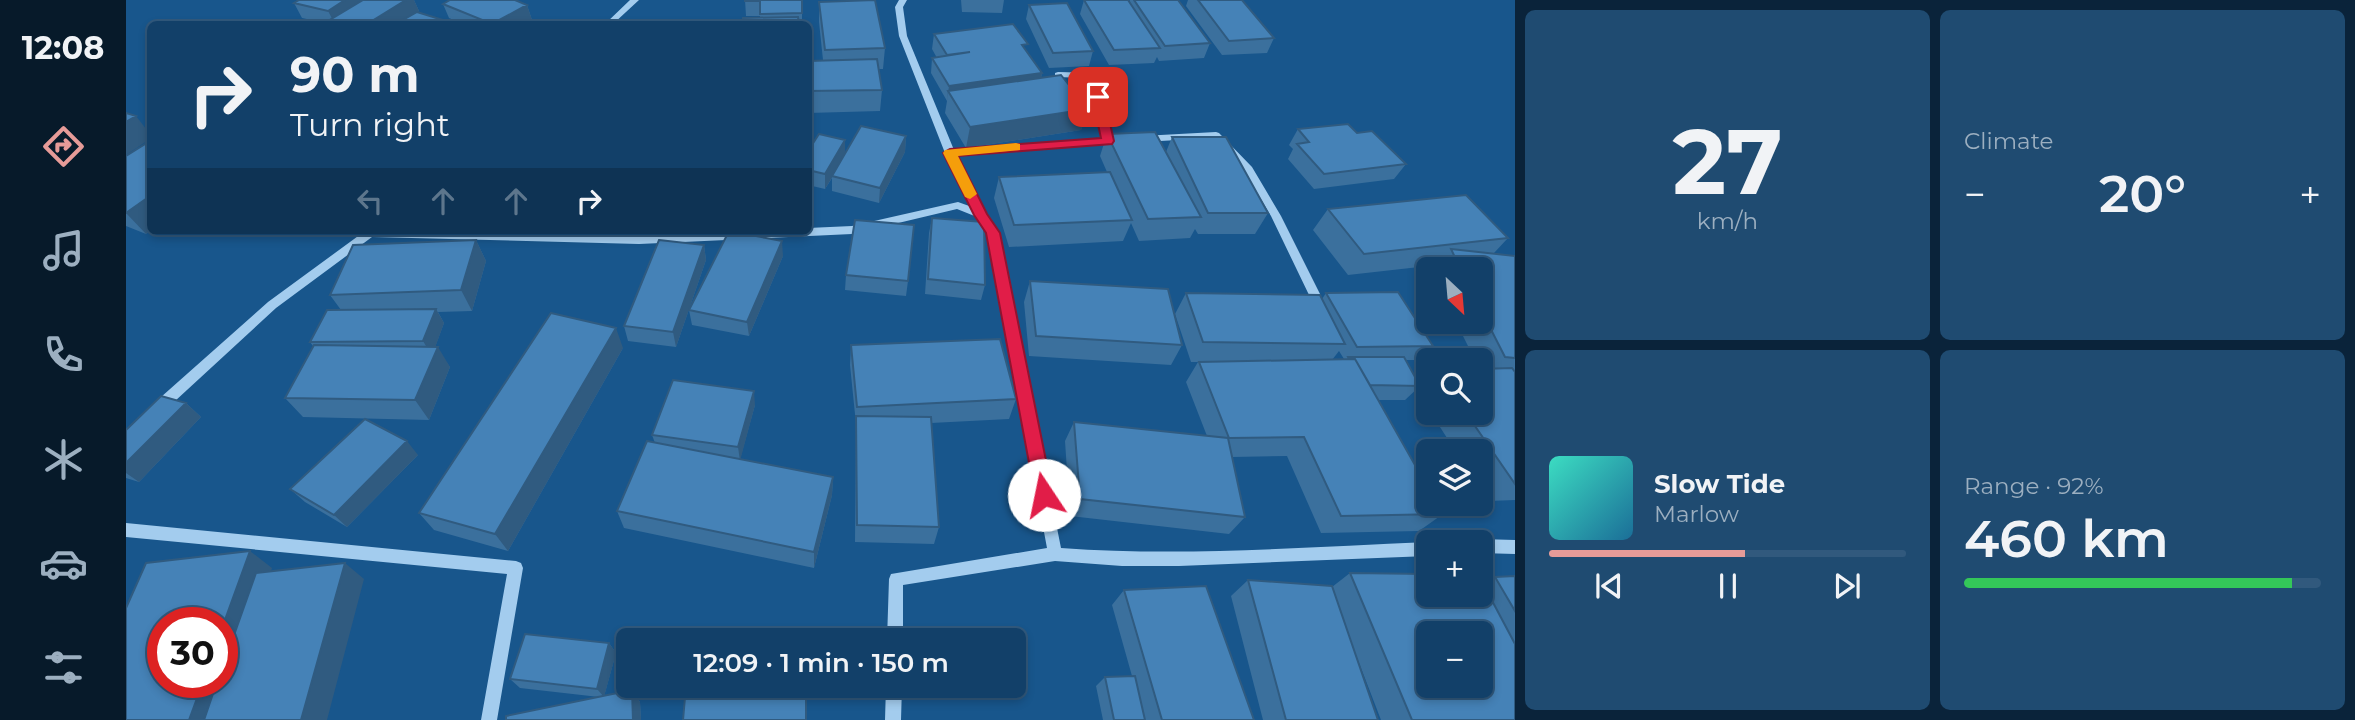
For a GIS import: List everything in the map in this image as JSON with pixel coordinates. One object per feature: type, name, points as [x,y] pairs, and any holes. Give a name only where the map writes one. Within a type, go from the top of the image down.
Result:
[{"type":"street","points":[[612,21],[635,0]]},
{"type":"street","points":[[903,0],[899,7],[903,36],[950,153],[993,233],[1055,554]]},
{"type":"street","points":[[1058,75],[1093,75],[1108,141]]},
{"type":"street","points":[[950,153],[1216,135],[1247,167],[1276,216],[1314,294]]},
{"type":"street","points":[[812,232],[852,230],[958,205],[981,215]]},
{"type":"street","points":[[145,420],[272,305],[368,235]]},
{"type":"street","points":[[472,235],[639,240],[746,235]]},
{"type":"street","points":[[126,530],[516,568],[489,720]]},
{"type":"street","points":[[1493,546],[1515,547]]},
{"type":"street","points":[[895,628],[896,579],[1055,554],[1122,559],[1179,559],[1416,549]]},
{"type":"street","points":[[894,698],[894,720]]},
{"type":"building","points":[[299,0],[345,0],[328,11],[294,3]]},
{"type":"building","points":[[363,0],[406,0],[372,21],[328,21]]},
{"type":"building","points":[[450,0],[515,0],[527,5],[498,21],[485,21],[443,4]]},
{"type":"building","points":[[745,0],[802,0],[802,13],[760,14],[760,1]]},
{"type":"building","points":[[875,0],[885,48],[825,50],[819,2]]},
{"type":"building","points":[[1084,0],[1128,0],[1160,48],[1114,50]]},
{"type":"building","points":[[1134,0],[1178,0],[1210,43],[1165,46]]},
{"type":"building","points":[[1198,0],[1242,0],[1274,38],[1229,41]]},
{"type":"building","points":[[1067,3],[1093,51],[1053,53],[1029,5]]},
{"type":"building","points":[[417,12],[446,21],[401,21]]},
{"type":"building","points":[[798,17],[799,21],[742,21],[743,18]]},
{"type":"building","points":[[1013,24],[1028,44],[1022,45],[1042,73],[949,86],[932,58],[970,52],[947,55],[934,34]]},
{"type":"building","points":[[877,59],[882,90],[812,91],[812,61]]},
{"type":"building","points":[[1061,75],[1088,109],[970,127],[948,91]]},
{"type":"building","points":[[126,113],[136,116],[126,122]]},
{"type":"building","points":[[1348,124],[1357,133],[1372,131],[1406,164],[1324,174],[1297,144],[1309,142],[1298,129]]},
{"type":"building","points":[[861,126],[906,136],[880,188],[832,176]]},
{"type":"building","points":[[1155,132],[1201,217],[1148,219],[1107,134]]},
{"type":"building","points":[[819,134],[845,140],[825,174],[812,171],[812,145]]},
{"type":"building","points":[[1172,137],[1226,137],[1268,213],[1208,213]]},
{"type":"building","points":[[147,143],[147,198],[126,213],[126,156]]},
{"type":"building","points":[[1110,172],[1132,220],[1014,225],[999,177]]},
{"type":"building","points":[[1466,195],[1508,238],[1364,254],[1328,209]]},
{"type":"building","points":[[932,218],[984,222],[985,285],[928,279]]},
{"type":"building","points":[[855,220],[914,225],[908,281],[846,275]]},
{"type":"building","points":[[727,235],[750,235],[782,241],[747,322],[689,310]]},
{"type":"building","points":[[476,240],[461,290],[330,295],[353,245]]},
{"type":"building","points":[[659,240],[704,245],[673,332],[624,326]]},
{"type":"building","points":[[1451,249],[1515,256],[1515,358],[1505,357],[1493,333],[1493,257],[1455,257]]},
{"type":"building","points":[[1030,281],[1168,289],[1182,345],[1036,336]]},
{"type":"building","points":[[1398,292],[1416,320],[1416,334],[1425,334],[1433,346],[1357,347],[1326,293]]},
{"type":"building","points":[[1186,293],[1320,295],[1345,344],[1203,342]]},
{"type":"building","points":[[436,309],[423,341],[310,342],[327,310]]},
{"type":"building","points":[[551,313],[616,328],[495,534],[419,513]]},
{"type":"building","points":[[1000,339],[1016,399],[857,407],[851,345]]},
{"type":"building","points":[[314,345],[438,347],[415,400],[285,398]]},
{"type":"building","points":[[1348,357],[1404,357],[1416,379],[1416,386],[1370,385],[1355,359]]},
{"type":"building","points":[[1355,359],[1416,467],[1416,515],[1341,516],[1304,437],[1229,438],[1199,362]]},
{"type":"building","points":[[1512,368],[1515,372],[1515,484],[1493,452],[1493,439],[1484,439],[1474,425],[1493,425],[1493,369]]},
{"type":"building","points":[[673,380],[754,391],[738,447],[652,435]]},
{"type":"building","points":[[161,396],[186,403],[126,463],[126,430]]},
{"type":"building","points":[[856,416],[931,417],[939,527],[857,525]]},
{"type":"building","points":[[365,419],[407,441],[334,515],[290,489]]},
{"type":"building","points":[[1074,422],[1228,438],[1245,517],[1080,499]]},
{"type":"building","points":[[647,441],[833,477],[814,552],[617,511]]},
{"type":"building","points":[[250,551],[230,607],[147,607],[147,698],[197,698],[189,720],[126,720],[126,608],[146,563]]},
{"type":"building","points":[[345,563],[301,720],[204,720],[212,698],[238,698],[238,624],[256,573]]},
{"type":"building","points":[[1350,573],[1416,574],[1416,607],[1493,607],[1493,603],[1515,644],[1515,720],[1412,720]]},
{"type":"building","points":[[1515,576],[1515,611],[1495,577]]},
{"type":"building","points":[[1248,580],[1332,586],[1378,720],[1286,720]]},
{"type":"building","points":[[1206,586],[1254,720],[1162,720],[1124,590]]},
{"type":"building","points":[[525,634],[609,643],[597,689],[510,679]]},
{"type":"building","points":[[1135,676],[1145,720],[1114,720],[1105,677]]},
{"type":"building","points":[[616,693],[616,698],[632,698],[633,720],[506,720],[506,716]]},
{"type":"building","points":[[685,698],[806,698],[806,720],[683,720]]},
{"type":"slow traffic","points":[[970,194],[950,153],[1016,147]]},
{"type":"route","points":[[1044,495],[993,233],[950,153],[1108,141],[1098,97]]}]
